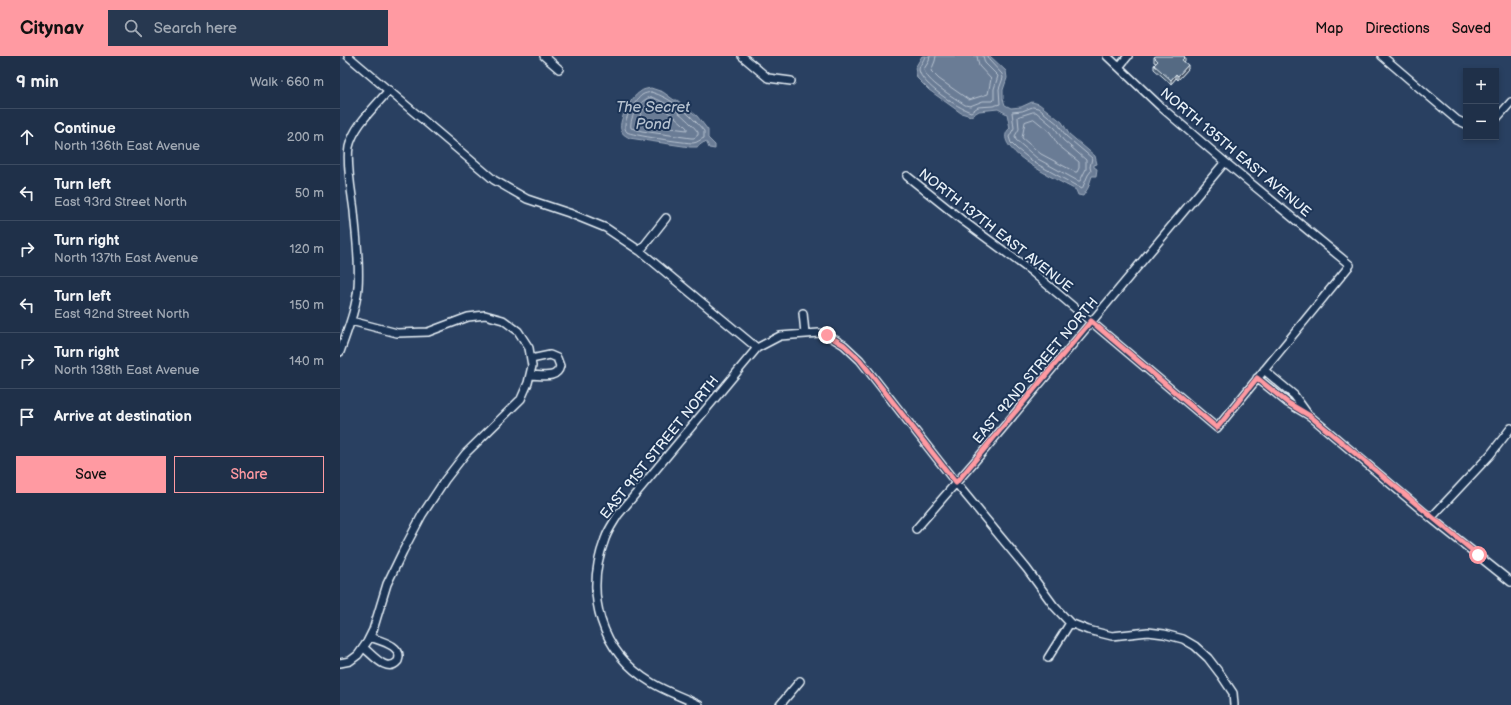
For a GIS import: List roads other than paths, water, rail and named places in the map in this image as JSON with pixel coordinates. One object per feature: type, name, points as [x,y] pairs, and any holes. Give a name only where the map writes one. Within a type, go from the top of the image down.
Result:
[{"type":"street","points":[[348,56],[494,180],[527,199],[569,213],[606,228],[640,251],[757,348],[780,336],[805,333],[827,335],[844,345],[860,360],[956,483],[1027,569],[1054,606],[1070,622],[1088,630],[1112,636],[1148,632],[1183,639],[1196,646],[1208,658],[1233,693],[1234,705]]},
{"type":"street","points":[[544,56],[559,69]]},
{"type":"street","points":[[742,56],[768,78],[791,81]]},
{"type":"street","name":"NORTH 135TH EAST AVENUE","points":[[1107,56],[1161,107],[1350,265],[1264,370]]},
{"type":"street","points":[[1119,67],[1128,56]]},
{"type":"street","points":[[1382,56],[1457,120],[1463,123]]},
{"type":"street","points":[[340,352],[351,321],[358,288],[358,254],[349,163],[349,148],[356,130],[389,90]]},
{"type":"street","points":[[1499,115],[1511,102]]},
{"type":"street","name":"EAST 92ND STREET NORTH","points":[[916,529],[1225,162]]},
{"type":"street","name":"NORTH 137TH EAST AVENUE","points":[[907,176],[962,220],[1032,271],[1217,428],[1257,378]]},
{"type":"street","points":[[640,251],[666,218]]},
{"type":"street","points":[[803,313],[805,333]]},
{"type":"street","points":[[340,663],[350,661],[364,648],[370,637],[387,584],[422,515],[445,480],[466,453],[521,399],[528,383],[532,362],[529,348],[518,331],[503,320],[486,315],[468,317],[428,332],[397,333],[351,321]]},
{"type":"street","name":"EAST 91ST STREET NORTH","points":[[699,705],[651,683],[626,662],[612,643],[601,622],[596,595],[598,563],[605,538],[618,515],[757,348]]},
{"type":"street","points":[[530,375],[552,375],[558,372],[560,366],[557,358],[552,355],[532,362]]},
{"type":"street","points":[[1310,416],[1294,395],[1264,370],[1257,378],[1288,403],[1310,416],[1431,518],[1511,582]]},
{"type":"street","points":[[1431,518],[1490,455],[1511,428]]},
{"type":"street","points":[[1048,658],[1070,622]]},
{"type":"street","points":[[364,648],[386,666],[394,665],[398,661],[400,653],[396,648],[370,637]]},
{"type":"street","points":[[780,705],[800,681]]},
{"type":"water","points":[[922,56],[990,56],[1006,71],[1007,78],[1003,90],[1005,105],[1011,108],[1021,107],[1032,102],[1039,104],[1062,122],[1069,134],[1095,156],[1097,164],[1094,165],[1097,169],[1096,176],[1092,176],[1088,188],[1083,196],[1078,195],[1076,190],[1029,164],[1017,154],[1009,145],[1006,136],[1010,128],[1007,114],[998,109],[979,111],[971,116],[961,113],[929,90],[917,78],[915,68]]},
{"type":"water","name":"The Secret Pond","points":[[651,88],[663,92],[674,100],[677,100],[697,116],[708,130],[708,138],[715,145],[715,149],[709,148],[707,143],[704,142],[697,147],[690,147],[629,138],[623,134],[621,123],[625,110],[636,95],[645,89]]}]
